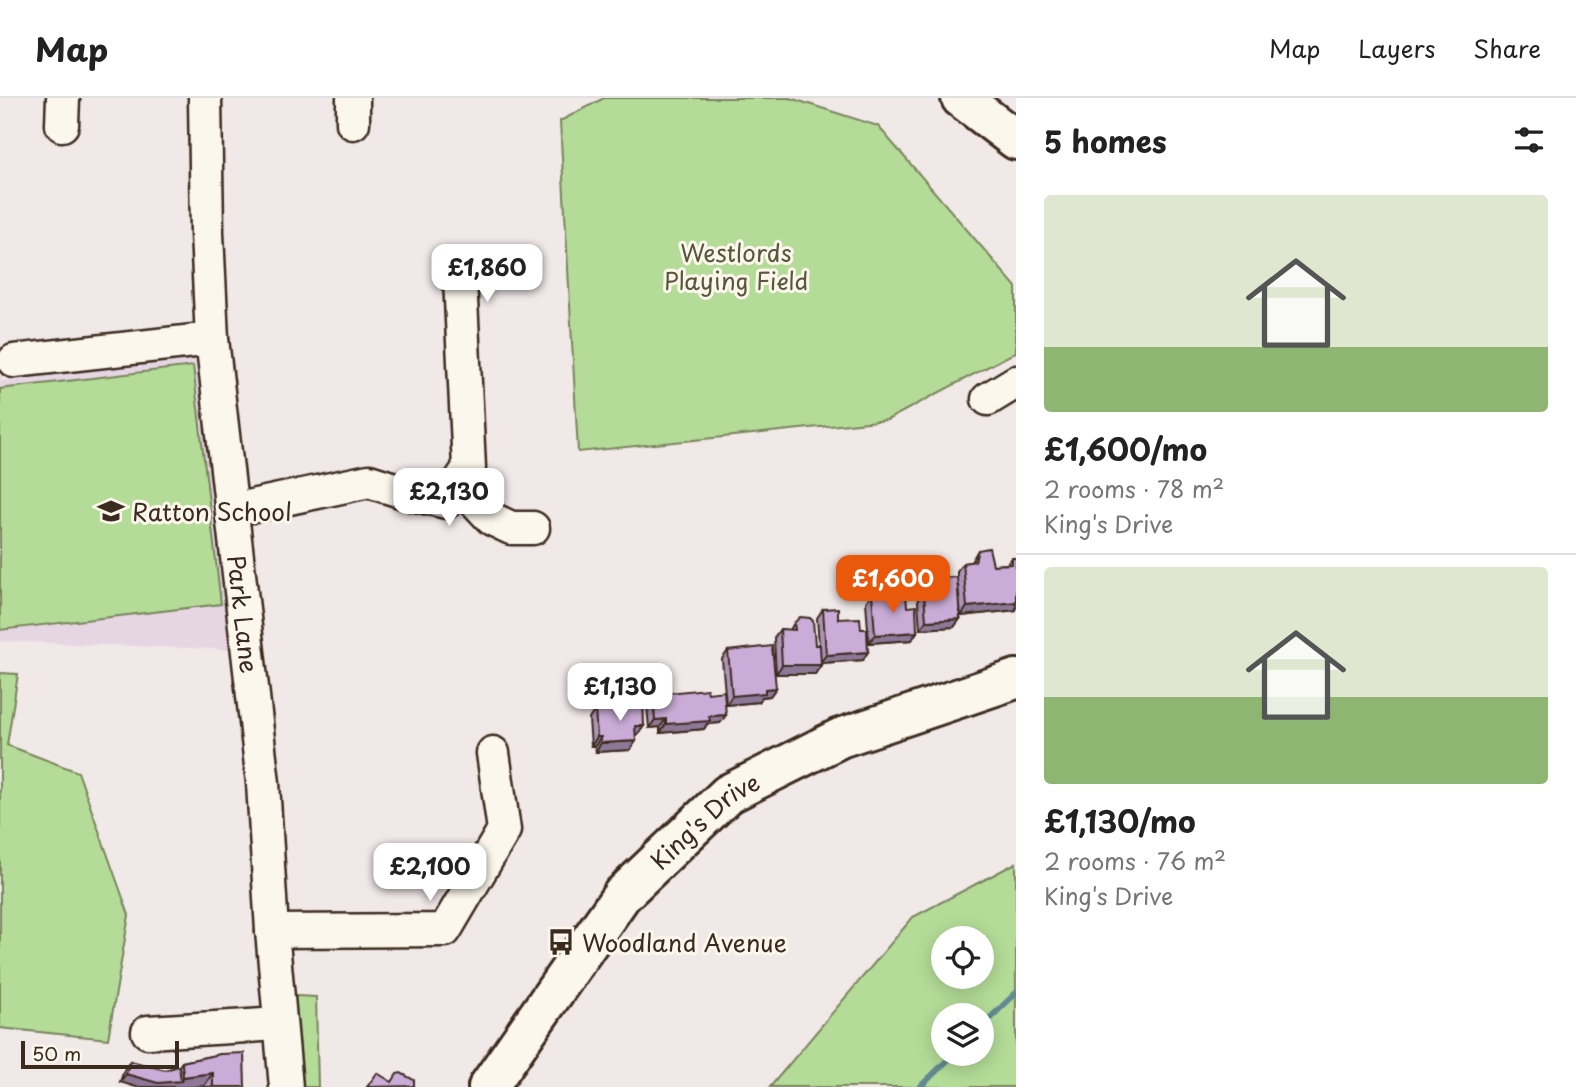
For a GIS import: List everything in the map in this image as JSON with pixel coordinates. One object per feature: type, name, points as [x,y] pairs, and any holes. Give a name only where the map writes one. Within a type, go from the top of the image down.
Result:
[{"type":"main road","points":[[961,98],[1016,140]]},
{"type":"main road","name":"King's Drive","points":[[488,1087],[622,895],[728,794],[840,738],[1016,679]]},
{"type":"street","name":"Park Lane","points":[[205,98],[212,339],[263,783],[271,931],[286,1087]]},
{"type":"street","points":[[233,510],[369,481],[446,502],[469,468],[460,278]]},
{"type":"street","points":[[14,361],[212,339]]},
{"type":"street","points":[[988,399],[1016,382]]},
{"type":"street","points":[[459,484],[492,519],[511,528],[533,528]]},
{"type":"street","points":[[271,931],[445,930],[504,830],[493,753]]},
{"type":"street","points":[[148,1032],[280,1024]]},
{"type":"shaded area","name":"Ratton School","points":[[203,358],[239,650],[0,641],[0,365],[2,381]]},
{"type":"green space","name":"Westlords Playing Field","points":[[604,98],[790,98],[878,126],[1016,287],[1016,352],[887,420],[578,452],[560,121]]},
{"type":"green space","name":"Ratton School","points":[[193,366],[221,604],[0,630],[0,389]]},
{"type":"green space","points":[[0,673],[18,674],[7,745],[78,772],[129,915],[108,1039],[0,1028]]},
{"type":"green space","points":[[1016,863],[1016,1087],[770,1087],[913,917]]},
{"type":"green space","points":[[296,996],[316,997],[318,1087],[303,1087],[294,1000]]},
{"type":"building","points":[[989,548],[993,565],[1012,564],[1012,558],[1016,558],[1016,602],[967,607],[963,563],[975,561],[978,550]]},
{"type":"building","points":[[957,577],[960,619],[926,621],[923,580]]},
{"type":"building","points":[[892,592],[892,596],[906,595],[907,607],[916,606],[917,632],[875,635],[872,593]]},
{"type":"building","points":[[838,608],[838,619],[860,618],[861,629],[867,629],[868,652],[826,655],[823,609]]},
{"type":"building","points":[[800,617],[813,621],[815,645],[820,645],[821,665],[782,665],[780,629],[795,630],[794,623]]},
{"type":"building","points":[[772,646],[776,688],[765,689],[765,693],[732,696],[728,651]]},
{"type":"building","points":[[667,684],[668,693],[707,689],[708,693],[724,691],[726,715],[709,716],[710,721],[666,724],[666,719],[655,720],[652,685]]},
{"type":"building","points":[[643,699],[644,726],[635,726],[636,741],[601,743],[601,737],[597,737],[595,710],[632,708],[632,700]]},
{"type":"building","points":[[244,1053],[245,1087],[213,1087],[213,1073],[183,1077],[182,1062],[220,1054]]},
{"type":"building","points":[[130,1061],[165,1070],[179,1066],[181,1081],[158,1083],[126,1074]]},
{"type":"building","points":[[377,1073],[392,1082],[397,1074],[401,1073],[414,1080],[414,1086],[367,1087]]},
{"type":"waterway","points":[[994,1014],[1016,993]]},
{"type":"waterway","points":[[920,1087],[942,1066]]},
{"type":"place","name":"Ratton School","points":[[111,511]]},
{"type":"place","name":"Woodland Avenue","points":[[561,942]]}]
